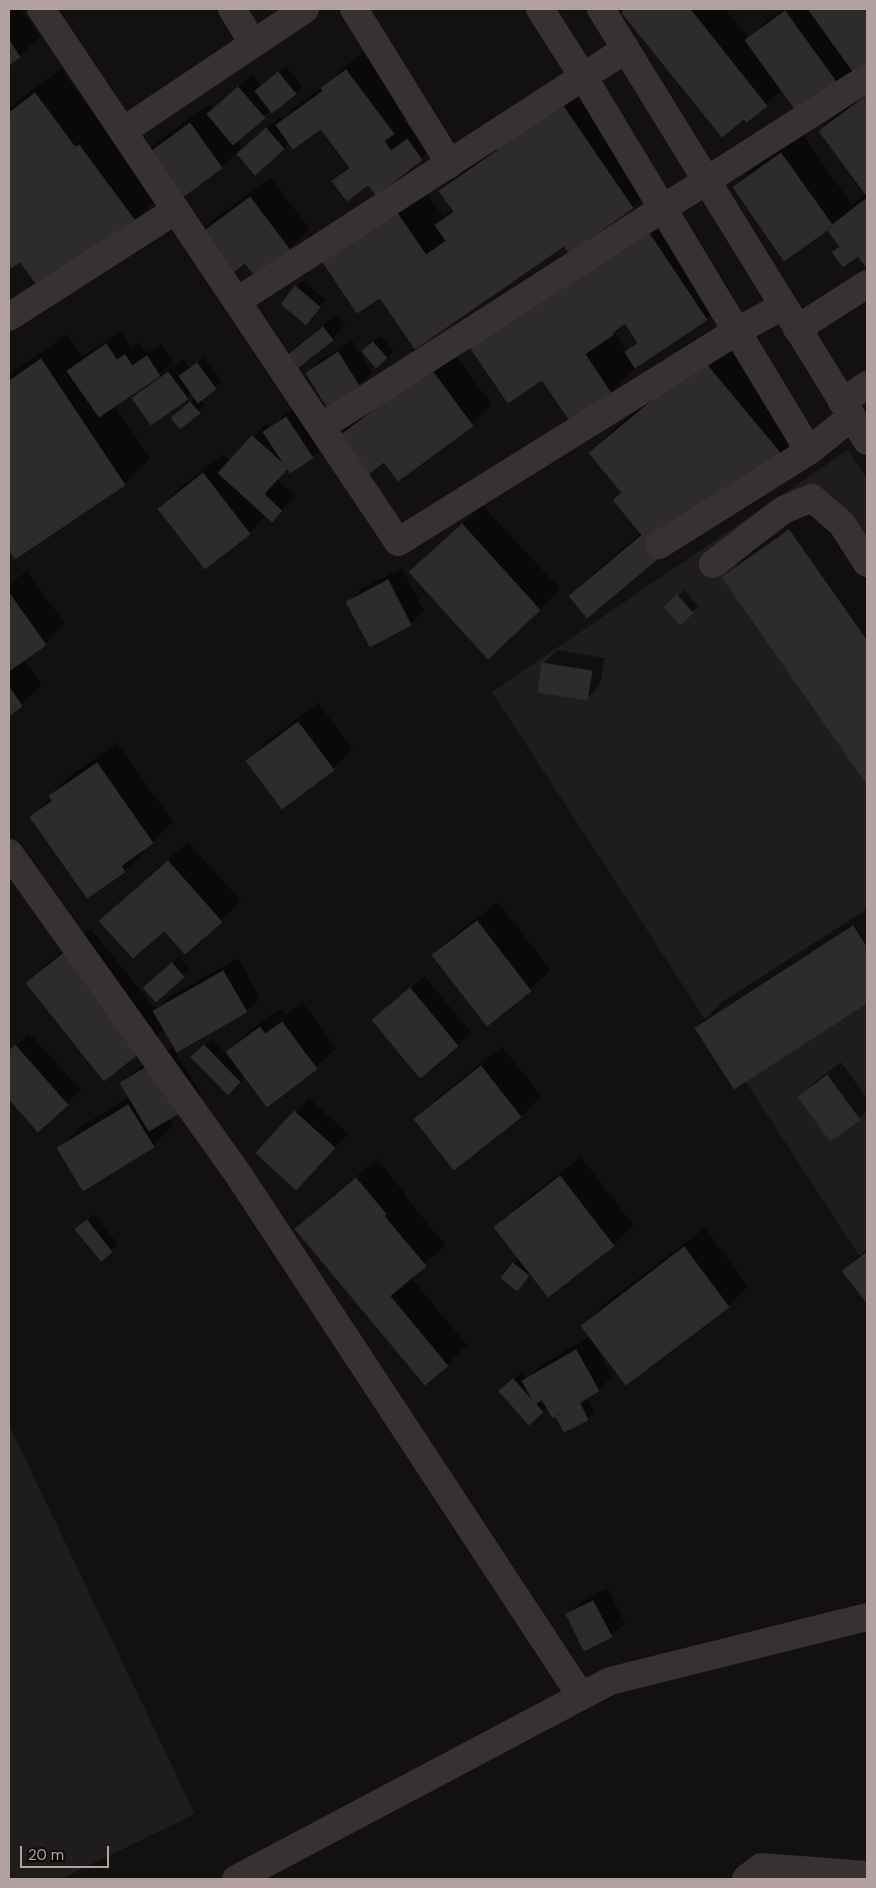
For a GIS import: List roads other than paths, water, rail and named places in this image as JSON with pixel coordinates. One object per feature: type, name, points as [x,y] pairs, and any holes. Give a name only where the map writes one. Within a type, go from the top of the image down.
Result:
[{"type":"street","points":[[41,9],[398,542],[737,331],[783,306]]},
{"type":"street","points":[[232,9],[253,43]]},
{"type":"street","points":[[123,131],[305,9]]},
{"type":"street","points":[[354,9],[450,164]]},
{"type":"street","points":[[540,9],[584,78],[809,451]]},
{"type":"street","points":[[601,9],[867,441]]},
{"type":"street","points":[[237,301],[584,78],[626,49]]},
{"type":"street","points":[[322,428],[867,78]]},
{"type":"street","points":[[9,317],[176,210]]},
{"type":"street","points":[[797,329],[867,284]]},
{"type":"street","points":[[659,545],[809,451],[867,385]]},
{"type":"street","points":[[713,564],[782,510],[812,498],[842,524],[867,563]]},
{"type":"street","points":[[9,853],[238,1174],[581,1696]]},
{"type":"street","points":[[236,1879],[610,1681],[867,1617]]},
{"type":"street","points":[[746,1879],[761,1867],[867,1874]]}]
